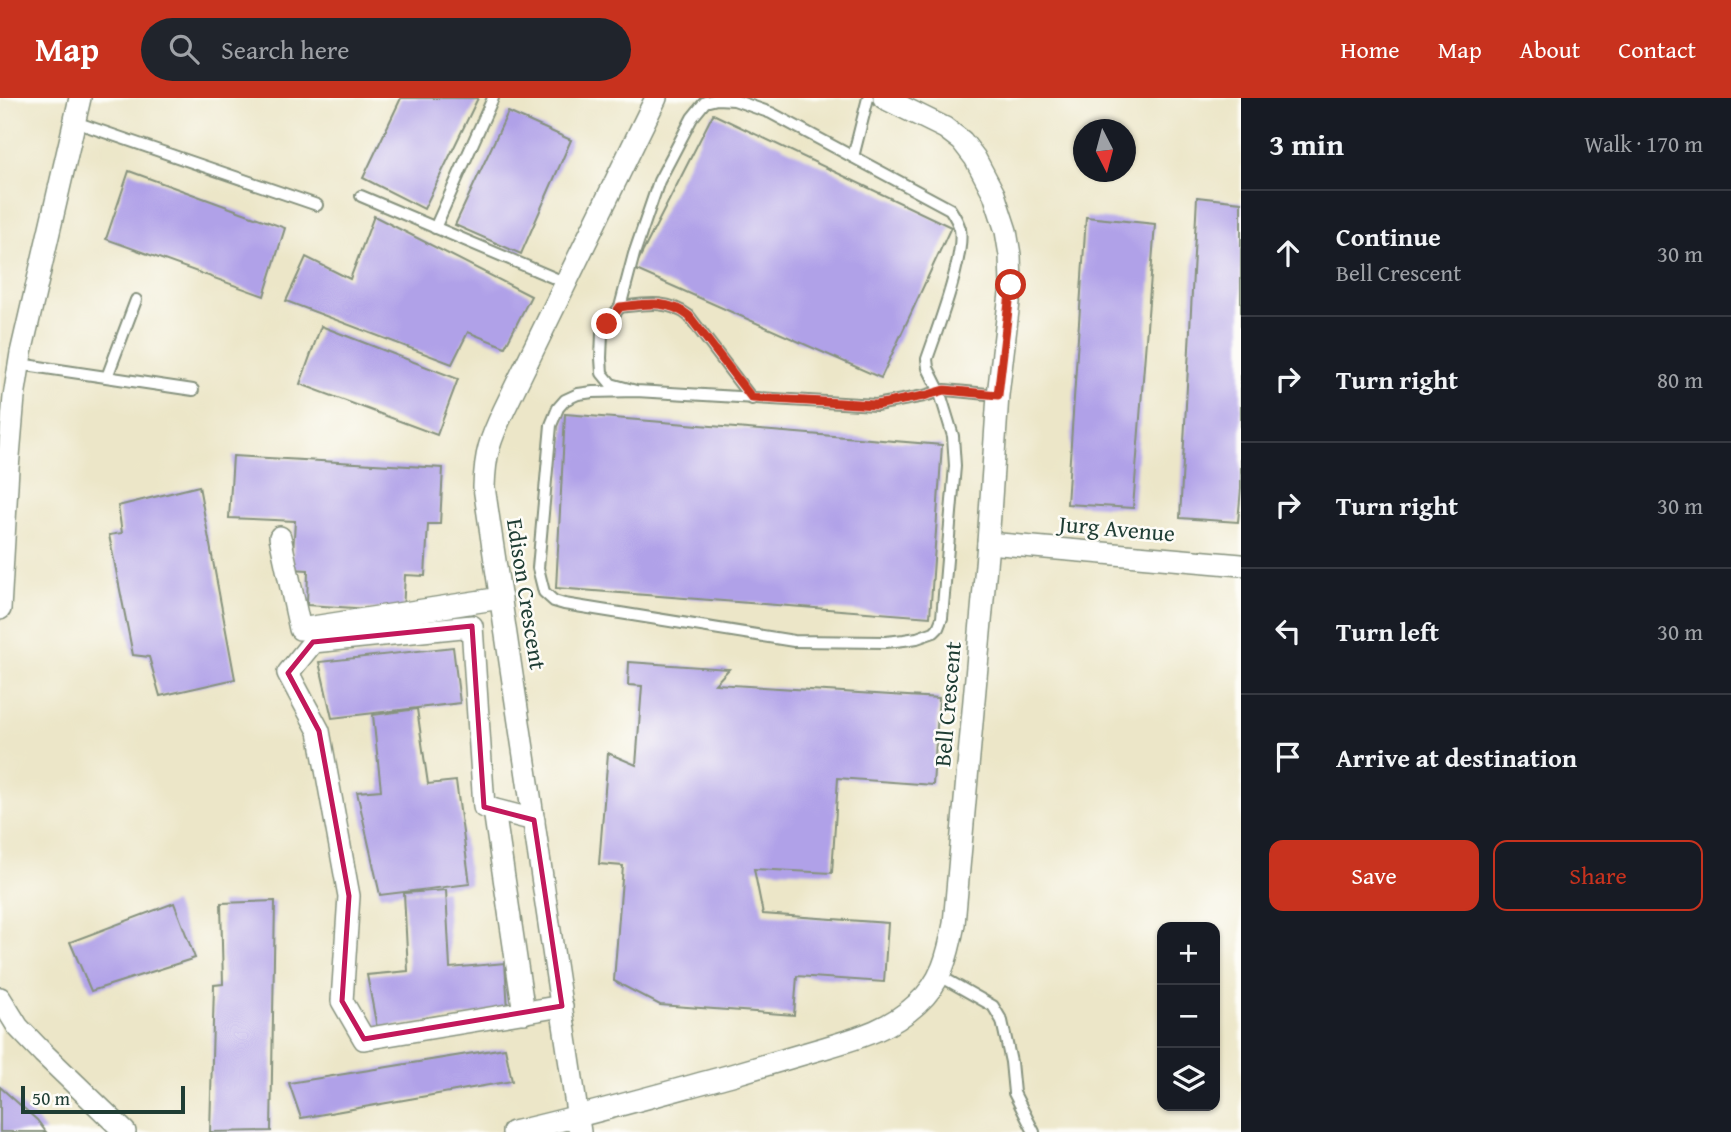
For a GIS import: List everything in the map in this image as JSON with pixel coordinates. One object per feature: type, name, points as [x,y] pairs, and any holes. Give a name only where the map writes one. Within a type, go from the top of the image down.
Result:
[{"type":"street","points":[[0,609],[9,456],[19,364],[80,98]]},
{"type":"street","name":"Edison Crescent","points":[[580,1124],[484,486],[485,462],[490,442],[504,410],[656,98]]},
{"type":"street","name":"Bell Crescent","points":[[513,1132],[580,1124],[861,1037],[892,1024],[917,1005],[933,989],[949,952],[954,924],[988,543],[998,395],[1011,285],[1010,255],[1006,231],[994,194],[975,158],[962,141],[945,128],[884,98]]},
{"type":"street","points":[[280,537],[300,629],[501,597]]},
{"type":"street","name":"Jurg Avenue","points":[[988,543],[1241,565]]},
{"type":"street","points":[[534,820],[484,807],[472,626],[313,642],[288,673],[319,732],[349,896],[342,1001],[364,1039],[562,1006]]},
{"type":"street","points":[[494,810],[524,1013]]},
{"type":"street","points":[[0,998],[18,1027],[125,1132]]},
{"type":"lane","points":[[435,228],[493,98]]},
{"type":"lane","points":[[853,157],[868,98]]},
{"type":"lane","points":[[635,391],[611,384],[602,373],[603,333],[620,307],[634,254],[659,181],[692,118],[705,102],[717,99],[734,100],[771,113],[950,209],[960,228],[956,266],[927,359],[928,368],[939,390],[953,436],[955,466],[942,618],[938,628],[917,638],[886,642],[794,641],[564,604],[554,601],[544,592],[538,568],[551,425],[558,408],[565,400],[578,394],[635,391],[876,405],[924,396],[939,390],[998,395]]},
{"type":"lane","points":[[75,122],[317,205]]},
{"type":"lane","points":[[361,196],[566,283]]},
{"type":"lane","points":[[107,377],[135,300]]},
{"type":"lane","points":[[620,307],[653,303],[681,309],[752,398]]},
{"type":"lane","points":[[19,364],[193,390]]},
{"type":"lane","points":[[940,976],[993,1006],[1002,1021],[1011,1062],[1014,1093],[1034,1132]]},
{"type":"highlighted area","points":[[472,626],[484,807],[534,820],[562,1006],[364,1039],[342,1001],[349,896],[319,731],[288,673],[313,642]]},
{"type":"building","points":[[401,98],[478,98],[424,209],[363,178]]},
{"type":"building","points":[[508,112],[571,140],[521,254],[455,225]]},
{"type":"building","points":[[713,114],[951,227],[881,378],[634,269]]},
{"type":"building","points":[[129,171],[285,228],[264,296],[106,239]]},
{"type":"building","points":[[1197,197],[1241,202],[1241,488],[1238,522],[1180,518]]},
{"type":"building","points":[[374,216],[531,296],[505,347],[468,332],[452,364],[286,301],[306,257],[350,279]]},
{"type":"building","points":[[1086,217],[1155,224],[1133,508],[1067,504]]},
{"type":"building","points":[[321,326],[458,379],[437,435],[300,384]]},
{"type":"building","points":[[565,414],[942,445],[930,617],[556,588]]},
{"type":"building","points":[[233,456],[443,468],[440,524],[428,524],[425,576],[405,575],[403,611],[307,605],[308,570],[292,569],[295,521],[229,518]]},
{"type":"building","points":[[199,486],[235,679],[160,696],[149,657],[133,655],[109,535],[122,533],[118,506]]},
{"type":"building","points":[[453,647],[460,703],[332,718],[319,662]]},
{"type":"building","points":[[629,662],[729,669],[715,684],[939,698],[933,785],[838,778],[832,873],[754,869],[763,914],[888,923],[884,982],[797,976],[794,1015],[660,1005],[614,981],[623,866],[599,864],[608,753],[636,765],[642,686],[628,685]]},
{"type":"building","points":[[417,709],[428,784],[456,781],[470,884],[380,895],[357,792],[381,790],[373,715]]},
{"type":"building","points":[[446,890],[450,968],[505,963],[508,1010],[377,1028],[367,975],[408,971],[404,893]]},
{"type":"building","points":[[275,901],[271,1131],[210,1132],[214,985],[223,984],[221,903]]},
{"type":"building","points":[[174,903],[195,958],[91,991],[70,942]]},
{"type":"building","points":[[505,1048],[512,1081],[301,1118],[289,1083]]},
{"type":"building","points":[[0,1087],[37,1120],[46,1132],[0,1132]]},
{"type":"route","points":[[607,324],[620,307],[653,303],[681,309],[752,398],[876,405],[924,396],[939,390],[998,395],[1011,285]]}]
